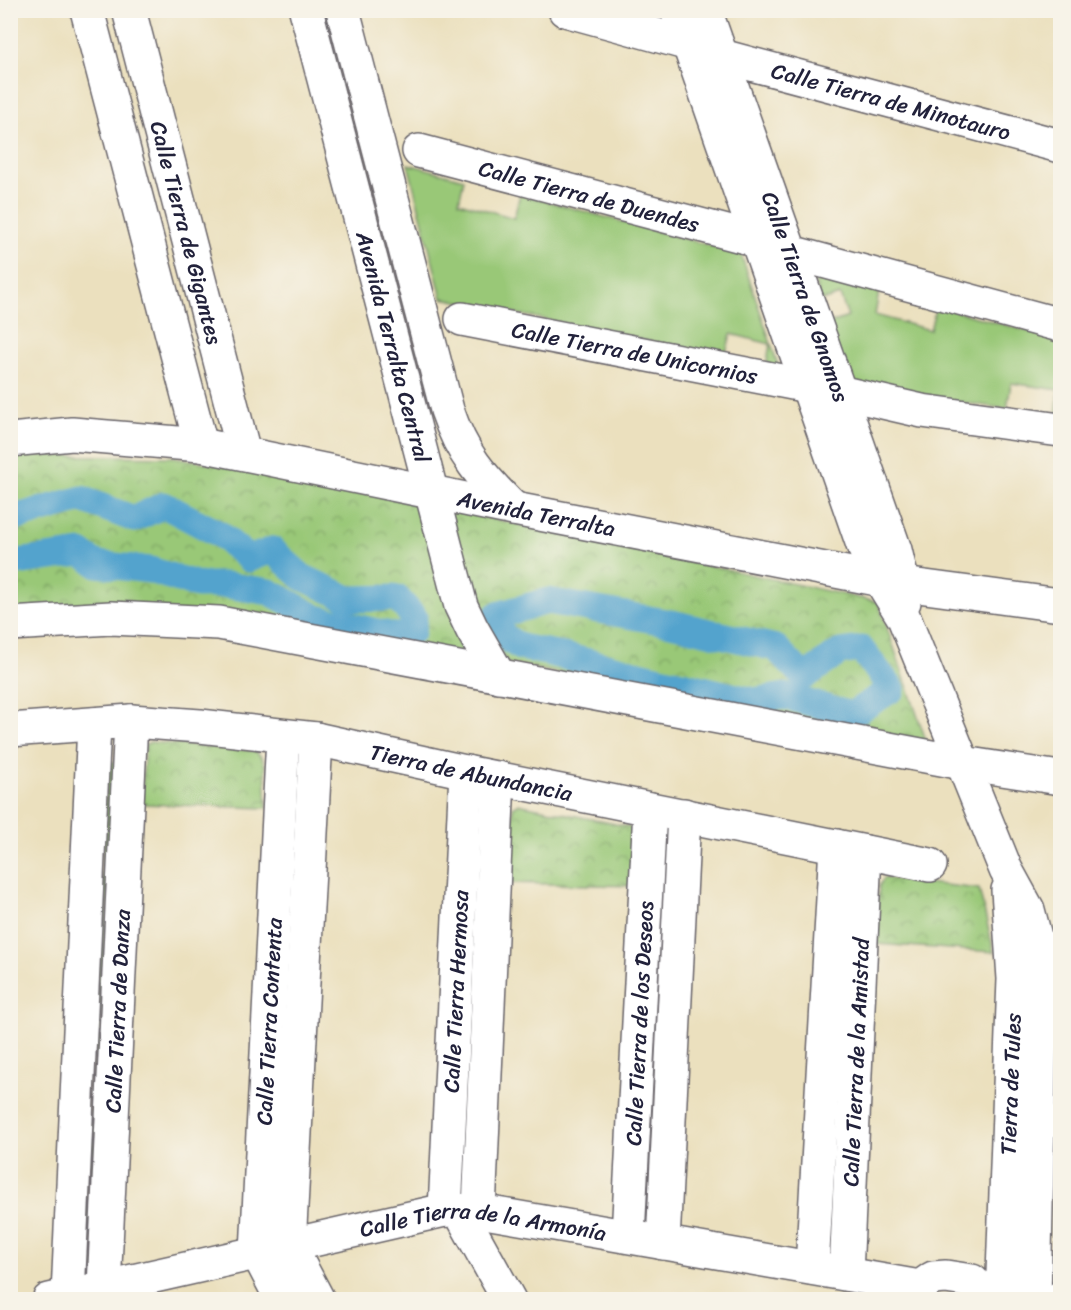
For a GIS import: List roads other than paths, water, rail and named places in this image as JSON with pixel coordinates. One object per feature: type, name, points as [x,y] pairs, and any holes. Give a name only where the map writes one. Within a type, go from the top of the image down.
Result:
[{"type":"street","name":"Calle Tierra de Gigantes","points":[[87,10],[201,445]]},
{"type":"street","name":"Calle Tierra de Gigantes","points":[[129,10],[244,453]]},
{"type":"street","name":"Avenida Terralta Central","points":[[306,10],[430,491],[462,606],[472,629],[499,676]]},
{"type":"street","name":"Avenida Terralta Central","points":[[343,10],[454,432],[467,457],[483,478],[514,509]]},
{"type":"street","points":[[565,10],[689,44]]},
{"type":"street","name":"Calle Tierra de Gnomos","points":[[677,10],[863,545],[892,581]]},
{"type":"street","name":"Calle Tierra de Gnomos","points":[[705,10],[895,550],[892,581]]},
{"type":"street","name":"Calle Tierra de Minotauro","points":[[722,56],[1060,146]]},
{"type":"street","name":"Calle Tierra de Duendes","points":[[419,151],[757,240]]},
{"type":"street","points":[[790,252],[1060,324]]},
{"type":"street","name":"Calle Tierra de Unicornios","points":[[462,319],[808,386]]},
{"type":"street","points":[[839,392],[922,411],[1060,430]]},
{"type":"street","name":"Avenida Terralta","points":[[10,440],[72,434],[201,445],[514,509],[892,581],[1060,605]]},
{"type":"street","name":"Tierra de Tules","points":[[892,581],[904,618],[1006,870],[1028,910],[1038,965],[1049,1141],[1034,1299]]},
{"type":"street","points":[[10,624],[111,618],[219,623],[963,763],[1060,778]]},
{"type":"street","name":"Tierra de Abundancia","points":[[10,730],[131,721],[316,739],[466,772],[930,865]]},
{"type":"street","name":"Calle Tierra de Danza","points":[[107,1293],[131,721]]},
{"type":"street","name":"Calle Tierra de Danza","points":[[62,1298],[94,724]]},
{"type":"street","name":"Calle Tierra Contenta","points":[[257,1252],[283,735]]},
{"type":"street","name":"Calle Tierra Contenta","points":[[289,1245],[316,739]]},
{"type":"street","name":"Calle Tierra Hermosa","points":[[461,1210],[466,772]]},
{"type":"street","name":"Calle Tierra Hermosa","points":[[461,1210],[498,778]]},
{"type":"street","name":"Calle Tierra de los Deseos","points":[[628,1236],[650,809]]},
{"type":"street","name":"Calle Tierra de los Deseos","points":[[663,1243],[684,815]]},
{"type":"street","name":"Calle Tierra de la Amistad","points":[[812,1268],[850,849]]},
{"type":"street","name":"Calle Tierra de la Amistad","points":[[846,1274],[850,849]]},
{"type":"street","name":"Tierra de Tules","points":[[1002,1299],[1038,965]]},
{"type":"street","points":[[461,1210],[509,1299]]},
{"type":"street","name":"Calle Tierra de la Armonía","points":[[62,1298],[107,1293],[257,1252],[461,1210],[846,1274],[924,1293],[933,1278],[946,1277],[972,1281],[991,1299]]},
{"type":"street","points":[[289,1245],[318,1299]]},
{"type":"street","points":[[257,1252],[282,1299]]},
{"type":"waterway","points":[[10,519],[82,499],[134,519],[164,505],[221,535],[249,559],[272,550],[302,577],[349,599],[397,598],[414,617],[412,631],[398,637],[317,618],[270,592],[226,585],[198,585],[150,570],[97,564],[81,553],[10,563]]},
{"type":"waterway","points":[[548,601],[671,623],[776,648],[804,677],[840,652],[861,649],[892,689],[851,715],[785,696],[753,701],[520,647],[502,635],[497,615],[548,601]]}]
